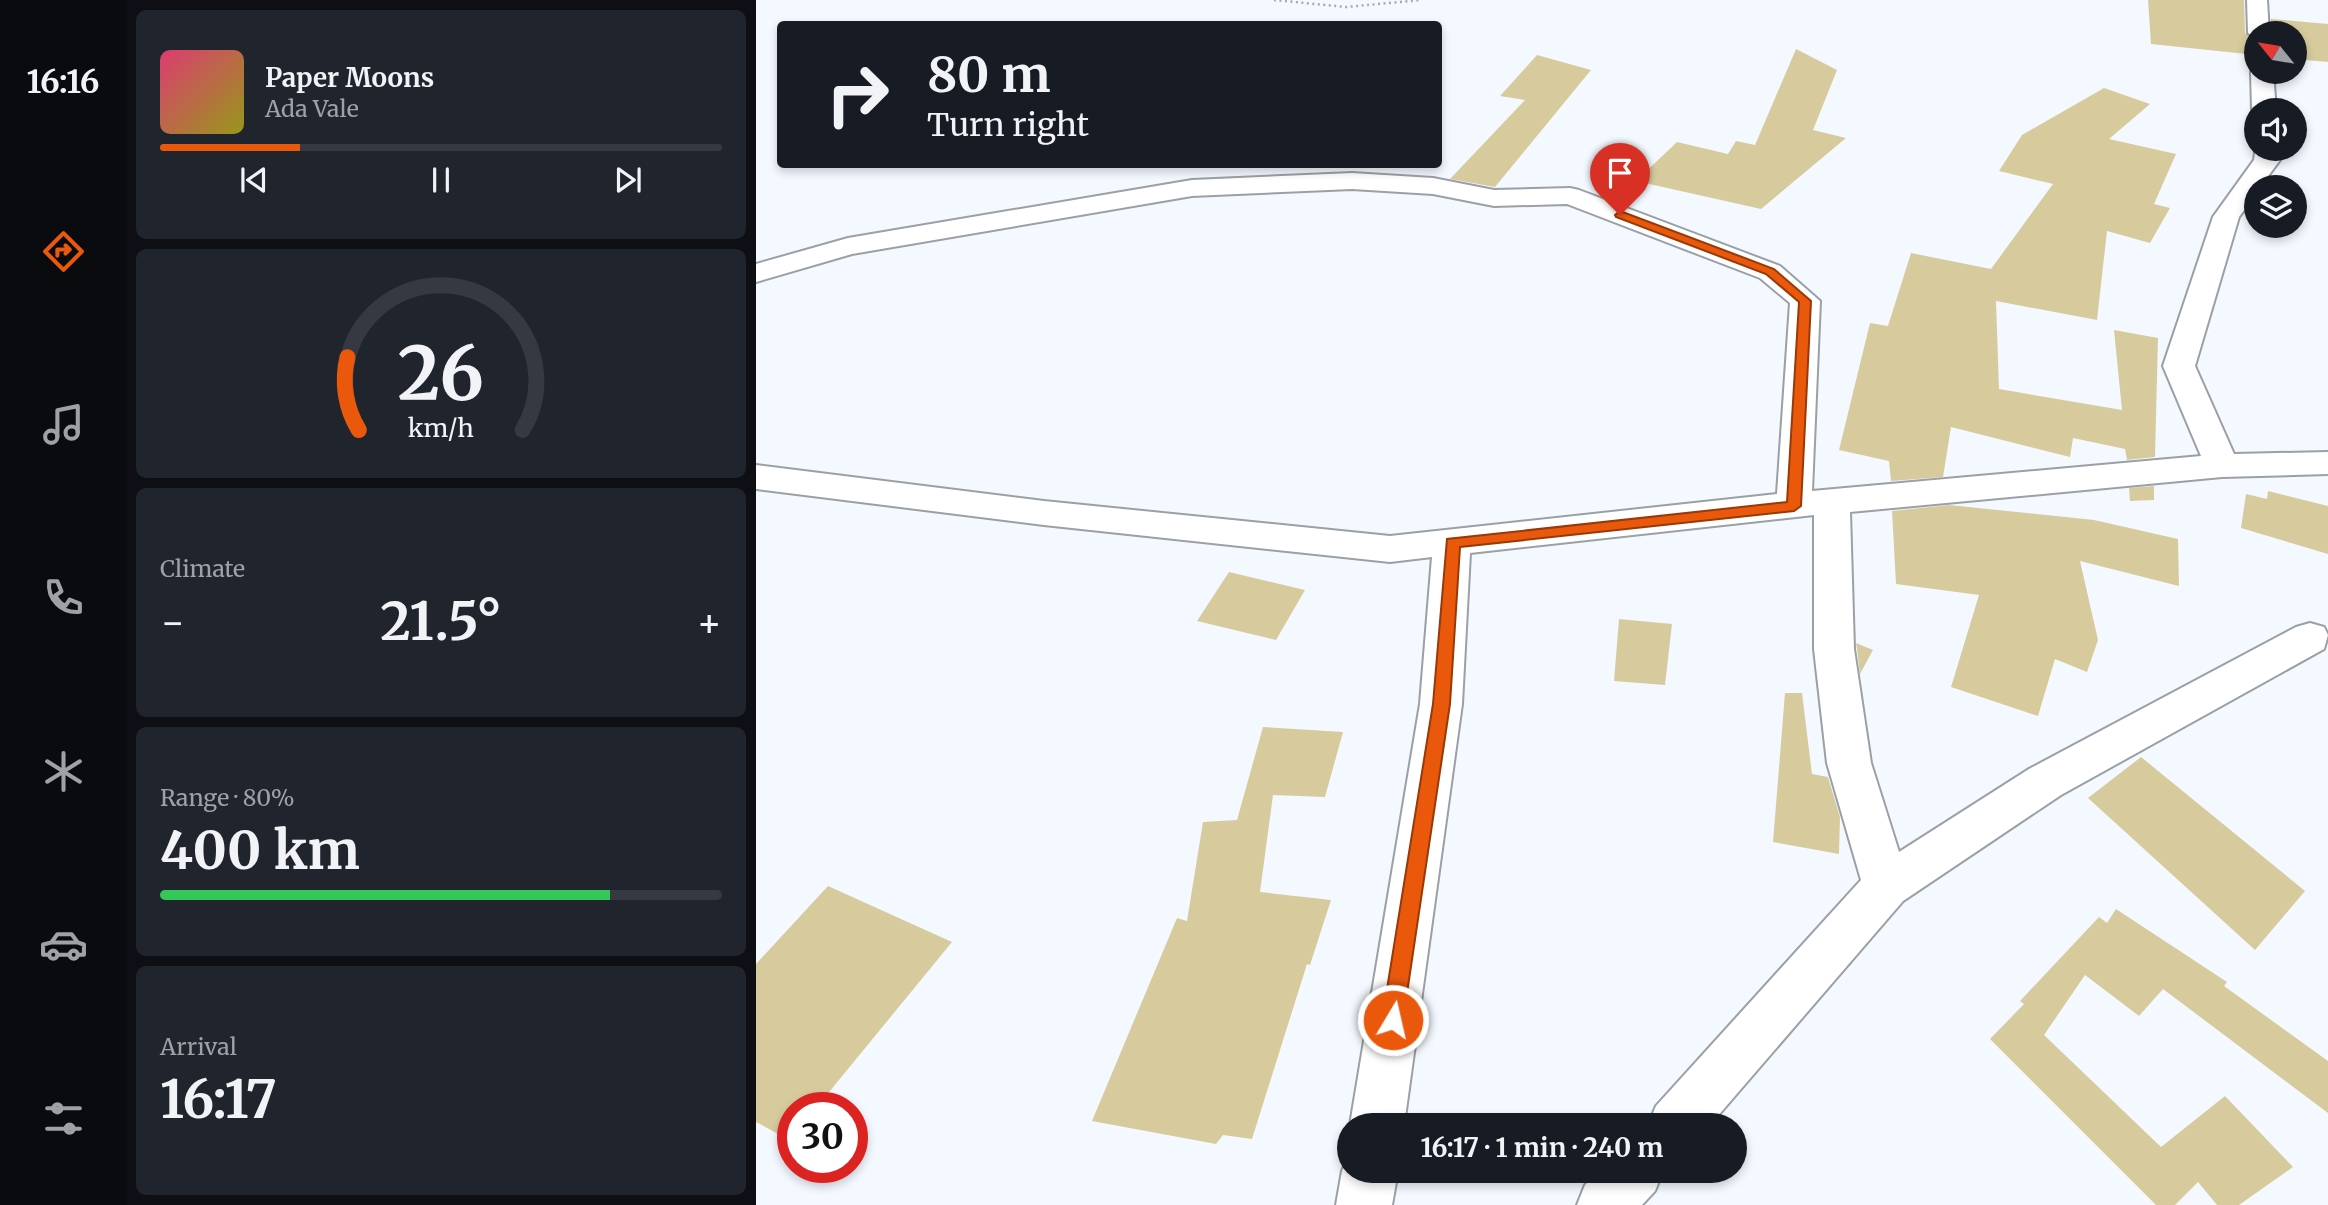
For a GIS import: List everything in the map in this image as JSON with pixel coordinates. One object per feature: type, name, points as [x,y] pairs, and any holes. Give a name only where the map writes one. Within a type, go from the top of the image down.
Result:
[{"type":"street","points":[[2258,0],[2259,21]]},
{"type":"street","points":[[2222,466],[2179,366],[2226,218],[2266,161]]},
{"type":"street","points":[[756,273],[848,246],[1192,188],[1352,181],[1433,186],[1494,198],[1570,196],[1770,272],[1805,301],[1813,504],[1849,763],[1886,886]]},
{"type":"street","points":[[756,477],[1044,513],[1390,549],[1813,504],[2222,466],[2328,463]]},
{"type":"street","points":[[1379,1113],[1441,704],[1452,542]]},
{"type":"street","points":[[1686,1113],[1886,886],[2045,782],[2310,638]]},
{"type":"street","points":[[1364,1205],[1368,1183]]},
{"type":"street","points":[[1605,1205],[1624,1183]]},
{"type":"path","points":[[1274,0],[1346,7],[1422,0]]},
{"type":"building","points":[[2148,0],[2244,0],[2244,54],[2151,44]]},
{"type":"building","points":[[2307,22],[2328,24],[2328,62],[2307,60]]},
{"type":"building","points":[[1796,49],[1837,70],[1813,130],[1846,138],[1761,209],[1636,181],[1677,142],[1728,154],[1736,141],[1755,145]]},
{"type":"building","points":[[1537,55],[1591,70],[1495,187],[1450,179],[1525,100],[1500,96]]},
{"type":"building","points":[[2104,88],[2150,104],[2109,139],[2176,154],[2154,204],[2170,208],[2150,243],[2107,231],[2097,320],[1996,301],[1999,389],[2122,410],[2114,330],[2158,338],[2155,457],[2127,460],[2125,449],[2073,438],[2070,457],[1951,427],[1943,477],[1891,481],[1889,461],[1839,450],[1870,323],[1888,326],[1911,253],[1991,269],[2053,184],[1999,171],[2022,135]]},
{"type":"building","points":[[2154,486],[2154,500],[2130,501],[2129,488]]},
{"type":"building","points":[[2268,491],[2328,506],[2328,554],[2241,528],[2246,494],[2267,499]]},
{"type":"building","points":[[1949,505],[2094,520],[2178,539],[2179,586],[2080,561],[2098,640],[2087,672],[2055,659],[2038,716],[1951,687],[1979,595],[1896,584],[1892,511]]},
{"type":"building","points":[[1229,572],[1305,590],[1276,640],[1197,621]]},
{"type":"building","points":[[1619,619],[1672,624],[1665,685],[1614,681]]},
{"type":"building","points":[[1856,643],[1873,650],[1860,674],[1857,649]]},
{"type":"building","points":[[1785,693],[1802,693],[1812,774],[1828,777],[1840,817],[1839,854],[1773,842]]},
{"type":"building","points":[[1263,727],[1343,732],[1325,797],[1273,795],[1260,892],[1331,900],[1310,965],[1307,964],[1252,1139],[1223,1135],[1216,1144],[1092,1121],[1177,918],[1187,921],[1203,822],[1237,820]]},
{"type":"building","points":[[2141,757],[2305,891],[2255,950],[2088,798]]},
{"type":"building","points":[[828,886],[952,942],[829,1092],[777,1092],[777,1133],[756,1122],[756,964]]},
{"type":"building","points":[[2116,909],[2227,982],[2224,986],[2328,1061],[2328,1113],[2163,989],[2139,1016],[2085,975],[2044,1035],[2161,1147],[2225,1096],[2293,1167],[2239,1205],[2217,1205],[2198,1182],[2175,1205],[2156,1205],[1990,1039],[2024,1004],[2020,1001],[2099,917],[2107,923]]},
{"type":"route","points":[[1393,1020],[1441,704],[1452,542],[1794,506],[1805,301],[1770,272],[1620,215]]}]
